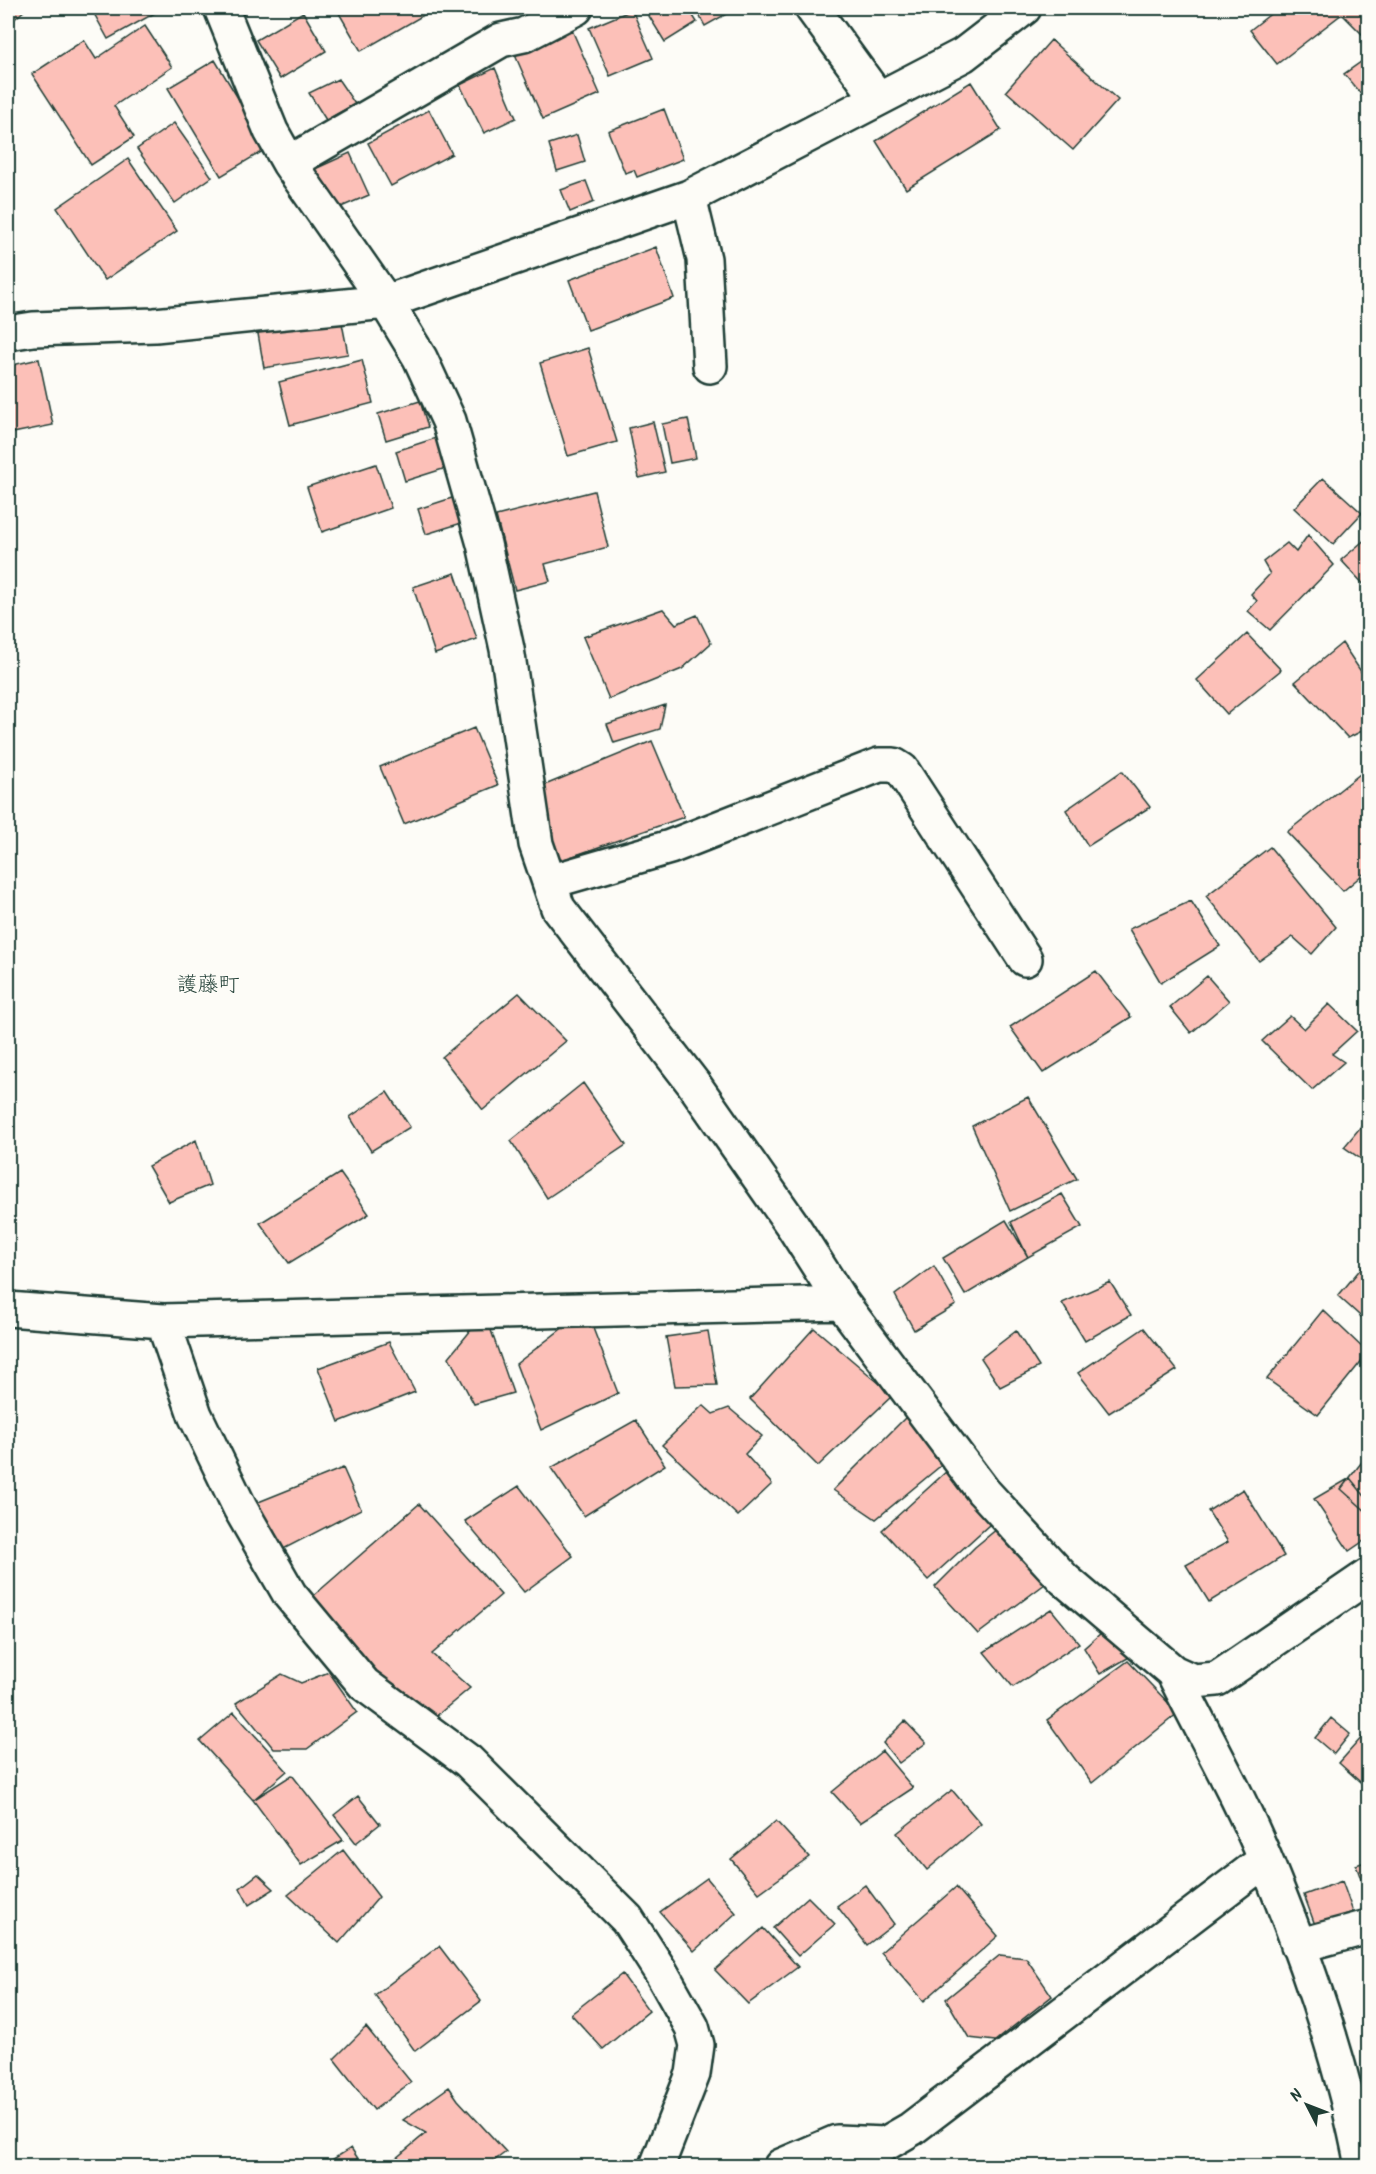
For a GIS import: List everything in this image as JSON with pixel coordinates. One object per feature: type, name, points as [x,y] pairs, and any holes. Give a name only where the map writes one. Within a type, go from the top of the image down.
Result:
[{"type":"street","points":[[222,8],[271,131],[289,163],[386,302],[420,358],[449,421],[484,544],[507,649],[536,843],[558,908],[693,1083],[793,1226],[842,1303],[983,1491],[1064,1579],[1173,1672],[1193,1682],[1217,1679],[1366,1581]]},
{"type":"street","points":[[289,163],[501,40],[524,35],[576,8]]},
{"type":"street","points":[[812,8],[877,97]]},
{"type":"street","points":[[8,333],[33,329],[155,325],[386,302],[689,197],[877,97],[963,55],[1024,8]]},
{"type":"street","points":[[689,197],[704,259],[710,366]]},
{"type":"street","points":[[549,882],[670,847],[879,765],[894,765],[902,770],[1025,959]]},
{"type":"street","points":[[8,1309],[163,1322],[842,1303]]},
{"type":"street","points":[[163,1322],[195,1415],[240,1508],[290,1595],[364,1684],[468,1761],[627,1918],[661,1972],[692,2027],[697,2045],[693,2074],[657,2166]]},
{"type":"street","points":[[1173,1672],[1266,1860],[1332,2048],[1356,2132],[1362,2166]]},
{"type":"street","points":[[781,2166],[837,2142],[885,2144],[911,2130],[1266,1860]]},
{"type":"street","points":[[1298,1946],[1368,1927]]},
{"type":"building","points":[[8,8],[27,8],[9,24]]},
{"type":"building","points":[[91,8],[164,8],[108,39]]},
{"type":"building","points":[[336,8],[436,8],[361,51]]},
{"type":"building","points":[[644,8],[688,8],[697,22],[665,42]]},
{"type":"building","points":[[695,8],[737,8],[705,26]]},
{"type":"building","points":[[1278,8],[1368,8],[1368,33],[1365,37],[1342,14],[1277,64],[1250,30]]},
{"type":"building","points":[[632,10],[653,58],[610,76],[589,28]]},
{"type":"building","points":[[303,12],[326,51],[280,79],[256,40]]},
{"type":"building","points":[[145,26],[172,67],[114,106],[134,137],[91,165],[32,74],[84,40],[96,59]]},
{"type":"building","points":[[572,30],[600,94],[543,119],[515,55]]},
{"type":"building","points":[[1051,40],[1118,100],[1073,150],[1006,91]]},
{"type":"building","points":[[1368,57],[1368,103],[1344,74]]},
{"type":"building","points":[[215,60],[268,148],[221,176],[168,88]]},
{"type":"building","points":[[495,68],[516,118],[484,133],[460,85]]},
{"type":"building","points":[[338,79],[355,104],[326,120],[309,93]]},
{"type":"building","points":[[971,82],[1001,130],[906,189],[876,141]]},
{"type":"building","points":[[664,109],[683,159],[637,177],[634,170],[625,173],[608,131]]},
{"type":"building","points":[[429,110],[452,154],[391,186],[368,143]]},
{"type":"building","points":[[174,123],[212,177],[175,203],[137,149]]},
{"type":"building","points":[[577,135],[585,162],[557,171],[549,144]]},
{"type":"building","points":[[350,153],[369,195],[334,210],[315,169]]},
{"type":"building","points":[[128,159],[177,231],[105,280],[57,208]]},
{"type":"building","points":[[586,181],[594,202],[570,212],[561,190]]},
{"type":"building","points":[[656,247],[674,298],[588,330],[569,280]]},
{"type":"building","points":[[340,313],[348,354],[264,368],[257,328]]},
{"type":"building","points":[[588,348],[617,442],[568,456],[540,363]]},
{"type":"building","points":[[39,359],[53,425],[8,434],[8,366]]},
{"type":"building","points":[[362,360],[373,403],[290,425],[279,382]]},
{"type":"building","points":[[420,401],[428,427],[386,440],[378,414]]},
{"type":"building","points":[[688,419],[696,458],[670,463],[662,424]]},
{"type":"building","points":[[653,422],[665,472],[639,478],[629,428]]},
{"type":"building","points":[[436,438],[446,468],[405,481],[396,451]]},
{"type":"building","points":[[376,464],[391,508],[322,532],[307,487]]},
{"type":"building","points":[[1323,478],[1362,513],[1333,544],[1294,508]]},
{"type":"building","points":[[594,491],[608,547],[545,564],[550,581],[515,590],[496,516]]},
{"type":"building","points":[[458,496],[465,522],[426,534],[418,509]]},
{"type":"building","points":[[1308,535],[1334,565],[1270,630],[1248,611],[1257,601],[1251,594],[1270,574],[1263,562],[1287,543],[1296,552]]},
{"type":"building","points":[[1368,537],[1368,589],[1341,560]]},
{"type":"building","points":[[455,573],[477,639],[435,654],[413,587]]},
{"type":"building","points":[[663,609],[676,624],[697,615],[711,643],[682,669],[609,699],[583,637]]},
{"type":"building","points":[[1247,634],[1281,670],[1227,714],[1197,680]]},
{"type":"building","points":[[1342,643],[1368,682],[1368,728],[1348,738],[1295,682]]},
{"type":"building","points":[[665,705],[660,729],[614,743],[607,724]]},
{"type":"building","points":[[474,728],[498,785],[404,824],[380,767]]},
{"type":"building","points":[[652,741],[684,817],[559,861],[528,792]]},
{"type":"building","points":[[1365,770],[1368,774],[1368,870],[1343,891],[1287,832]]},
{"type":"building","points":[[1122,771],[1150,807],[1088,846],[1066,810]]},
{"type":"building","points":[[1270,847],[1336,927],[1312,954],[1293,937],[1259,961],[1206,896]]},
{"type":"building","points":[[1191,901],[1220,946],[1161,983],[1129,929]]},
{"type":"building","points":[[1096,971],[1131,1017],[1043,1073],[1010,1027]]},
{"type":"building","points":[[1207,976],[1229,1001],[1191,1033],[1170,1007]]},
{"type":"building","points":[[519,993],[566,1041],[483,1110],[442,1057]]},
{"type":"building","points":[[1329,1004],[1357,1031],[1332,1054],[1344,1062],[1312,1090],[1262,1041],[1290,1016],[1304,1029]]},
{"type":"building","points":[[583,1083],[626,1145],[547,1198],[511,1141]]},
{"type":"building","points":[[387,1092],[410,1127],[371,1151],[350,1117]]},
{"type":"building","points":[[1028,1097],[1077,1179],[1010,1211],[972,1126]]},
{"type":"building","points":[[1368,1118],[1368,1164],[1344,1147]]},
{"type":"building","points":[[196,1140],[210,1185],[169,1202],[148,1166]]},
{"type":"building","points":[[340,1173],[369,1214],[289,1263],[260,1223]]},
{"type":"building","points":[[1062,1194],[1082,1227],[1028,1257],[1011,1222]]},
{"type":"building","points":[[1006,1220],[1028,1257],[965,1295],[943,1258]]},
{"type":"building","points":[[1368,1260],[1368,1323],[1338,1296]]},
{"type":"building","points":[[934,1266],[956,1305],[914,1330],[895,1295]]},
{"type":"building","points":[[1110,1282],[1131,1315],[1085,1341],[1062,1303]]},
{"type":"building","points":[[586,1310],[618,1393],[541,1430],[516,1364]]},
{"type":"building","points":[[1323,1310],[1368,1353],[1318,1415],[1267,1379]]},
{"type":"building","points":[[485,1313],[513,1393],[474,1404],[449,1357]]},
{"type":"building","points":[[814,1328],[893,1395],[818,1466],[750,1399]]},
{"type":"building","points":[[1144,1328],[1177,1370],[1109,1413],[1078,1373]]},
{"type":"building","points":[[708,1331],[717,1385],[675,1386],[666,1337]]},
{"type":"building","points":[[1016,1331],[1039,1367],[1000,1387],[981,1358]]},
{"type":"building","points":[[389,1342],[415,1392],[339,1422],[318,1368]]},
{"type":"building","points":[[703,1405],[713,1414],[729,1408],[762,1436],[745,1454],[772,1484],[738,1516],[662,1445]]},
{"type":"building","points":[[913,1410],[955,1454],[876,1519],[833,1490]]},
{"type":"building","points":[[636,1420],[665,1465],[584,1516],[551,1468]]},
{"type":"building","points":[[1368,1454],[1368,1513],[1341,1489]]},
{"type":"building","points":[[959,1460],[1009,1507],[928,1580],[882,1530]]},
{"type":"building","points":[[343,1468],[361,1509],[268,1557],[251,1505]]},
{"type":"building","points":[[1350,1478],[1368,1500],[1368,1538],[1349,1551],[1314,1499]]},
{"type":"building","points":[[519,1486],[573,1556],[524,1592],[465,1521]]},
{"type":"building","points":[[1243,1489],[1284,1556],[1209,1602],[1186,1565],[1228,1542],[1208,1511]]},
{"type":"building","points":[[419,1504],[501,1595],[432,1654],[470,1688],[423,1727],[311,1598]]},
{"type":"building","points":[[1020,1510],[1069,1566],[978,1634],[935,1587],[975,1547]]},
{"type":"building","points":[[1051,1609],[1079,1643],[1013,1687],[984,1652]]},
{"type":"building","points":[[1109,1626],[1133,1655],[1100,1674],[1084,1648]]},
{"type":"building","points":[[1128,1661],[1178,1713],[1092,1783],[1047,1720]]},
{"type":"building","points":[[329,1672],[357,1712],[307,1749],[274,1749],[236,1703],[282,1674],[301,1683]]},
{"type":"building","points":[[234,1712],[287,1771],[253,1800],[200,1741]]},
{"type":"building","points":[[1331,1718],[1350,1734],[1334,1754],[1315,1738]]},
{"type":"building","points":[[905,1721],[926,1743],[899,1763],[883,1743]]},
{"type":"building","points":[[1363,1736],[1368,1741],[1368,1789],[1339,1763]]},
{"type":"building","points":[[882,1751],[913,1788],[860,1823],[832,1792]]},
{"type":"building","points":[[292,1775],[343,1840],[301,1865],[253,1800]]},
{"type":"building","points":[[952,1790],[981,1824],[927,1870],[897,1833]]},
{"type":"building","points":[[358,1796],[380,1824],[356,1843],[334,1815]]},
{"type":"building","points":[[776,1821],[809,1857],[759,1893],[731,1859]]},
{"type":"building","points":[[343,1850],[379,1897],[339,1943],[288,1895]]},
{"type":"building","points":[[1368,1861],[1368,1899],[1356,1865]]},
{"type":"building","points":[[258,1874],[274,1889],[249,1905],[240,1888]]},
{"type":"building","points":[[707,1878],[736,1913],[694,1951],[660,1912]]},
{"type":"building","points":[[1342,1881],[1353,1912],[1315,1925],[1304,1895]]},
{"type":"building","points":[[865,1885],[894,1924],[867,1945],[837,1906]]},
{"type":"building","points":[[956,1887],[998,1936],[924,2001],[881,1952]]},
{"type":"building","points":[[808,1897],[835,1924],[798,1956],[773,1928]]},
{"type":"building","points":[[763,1928],[798,1967],[748,2004],[715,1970]]},
{"type":"building","points":[[439,1946],[481,2001],[415,2051],[375,1995]]},
{"type":"building","points":[[1000,1955],[1026,1958],[1052,1996],[995,2041],[969,2038],[946,1999]]},
{"type":"building","points":[[622,1974],[649,2011],[603,2049],[571,2014]]},
{"type":"building","points":[[366,2027],[411,2082],[374,2110],[334,2059]]},
{"type":"building","points":[[449,2087],[458,2100],[506,2152],[487,2166],[391,2166],[389,2164],[426,2133],[403,2120]]},
{"type":"building","points":[[351,2148],[363,2166],[322,2166]]},
{"type":"district","name":"護藤町","points":[[208,984]]}]
